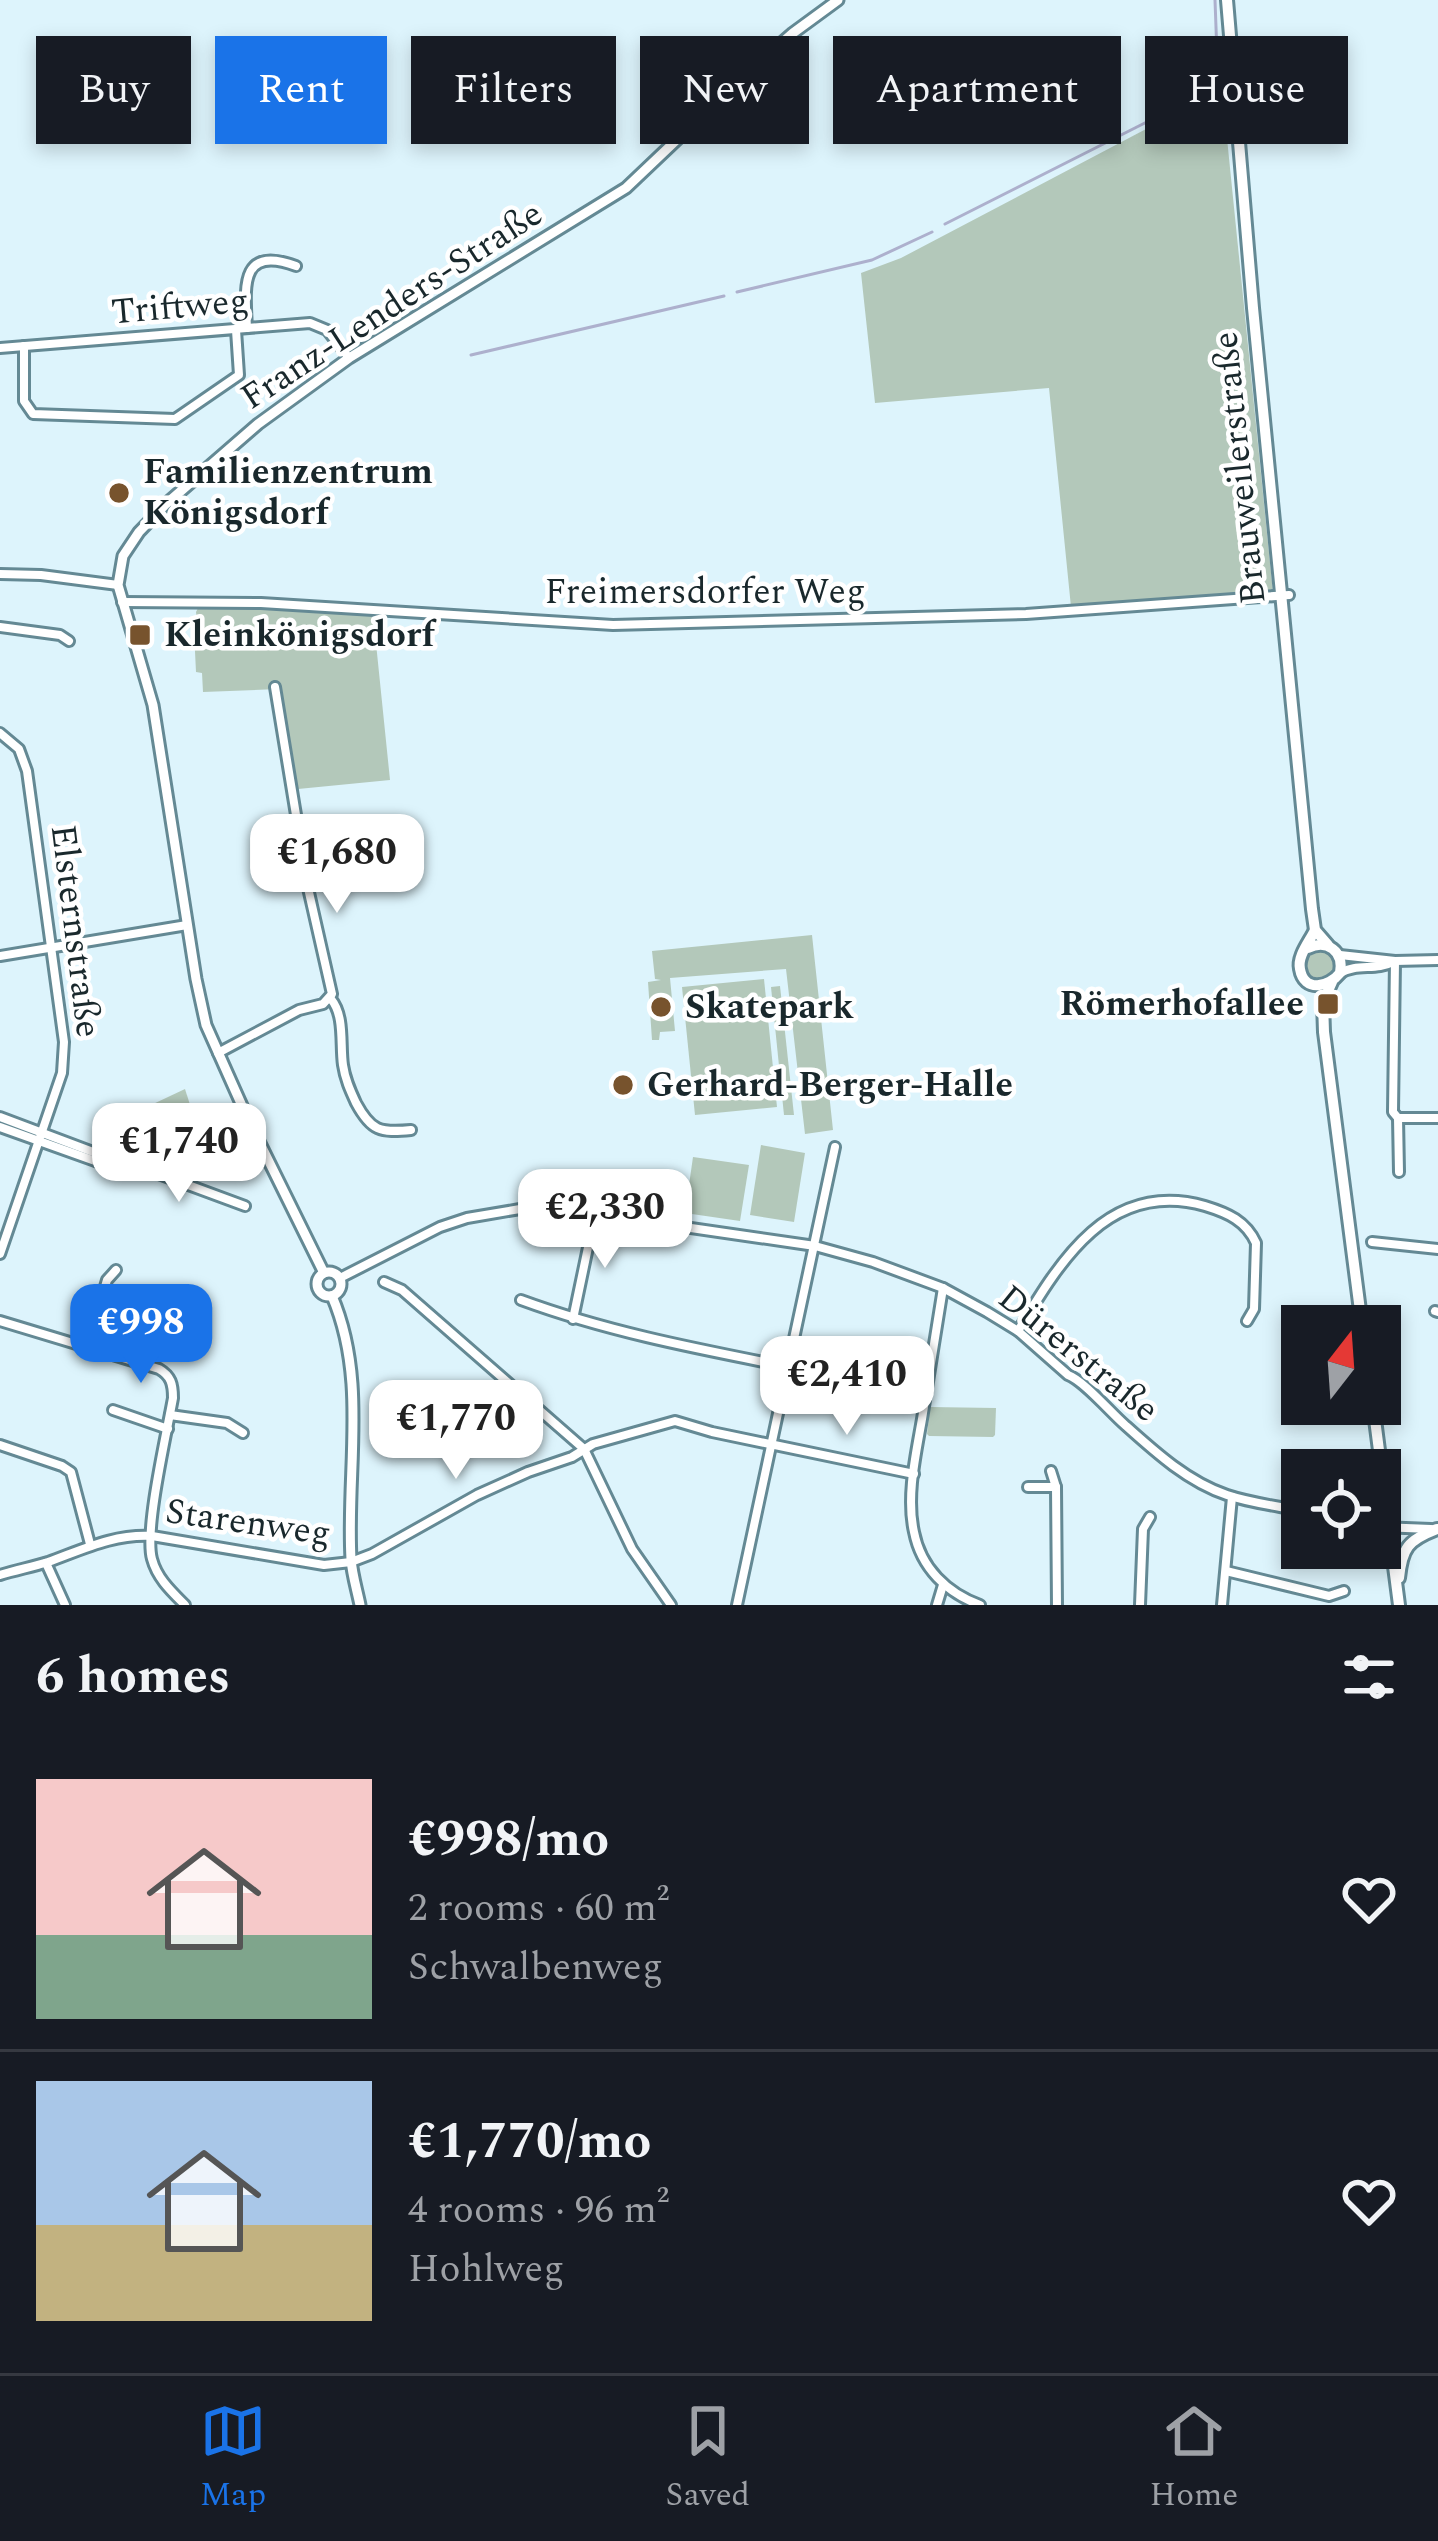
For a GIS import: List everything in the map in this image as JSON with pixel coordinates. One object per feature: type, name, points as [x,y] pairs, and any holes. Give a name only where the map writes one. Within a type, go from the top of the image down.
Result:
[{"type":"main road","name":"Brauweilerstraße","points":[[1227,0],[1316,930],[1308,948]]},
{"type":"main road","points":[[1316,930],[1333,950],[1336,978],[1323,1002]]},
{"type":"main road","points":[[1333,950],[1317,944],[1301,956],[1299,965],[1304,979],[1312,984],[1322,986],[1336,978]]},
{"type":"main road","points":[[1312,984],[1323,1002],[1359,1305]]},
{"type":"main road","points":[[1398,1599],[1406,1547],[1437,1529]]},
{"type":"main road","points":[[1392,1569],[1398,1599]]},
{"type":"street","name":"Franz-Lenders-Straße","points":[[118,585],[127,546],[258,424],[349,358],[626,188],[747,73],[838,0]]},
{"type":"street","points":[[247,328],[248,271],[269,261],[296,266]]},
{"type":"street","name":"Triftweg","points":[[0,348],[318,325],[349,358]]},
{"type":"street","points":[[24,346],[24,401],[33,414],[175,419],[236,379],[240,364],[236,331]]},
{"type":"street","points":[[0,574],[118,585],[153,705],[200,1001],[217,1054],[324,1273]]},
{"type":"street","name":"Freimersdorfer Weg","points":[[121,602],[261,603],[613,625],[1026,614],[1286,595]]},
{"type":"street","points":[[0,626],[69,640]]},
{"type":"street","points":[[274,687],[308,888],[331,999],[338,1009],[348,1087],[374,1128],[411,1130]]},
{"type":"street","name":"Elsternstraße","points":[[0,733],[24,758],[64,1049],[62,1073],[0,1254]]},
{"type":"street","points":[[0,956],[187,925]]},
{"type":"street","points":[[1333,950],[1347,957],[1438,960]]},
{"type":"street","points":[[1336,978],[1353,967],[1395,961]]},
{"type":"street","points":[[1395,961],[1393,1112],[1398,1118],[1399,1172]]},
{"type":"street","points":[[217,1054],[299,1010],[331,999]]},
{"type":"street","points":[[0,1117],[245,1206]]},
{"type":"street","points":[[1398,1118],[1438,1118]]},
{"type":"street","points":[[0,1127],[95,1161],[124,1164]]},
{"type":"street","points":[[737,1605],[835,1147]]},
{"type":"street","points":[[1018,1331],[1063,1261],[1088,1233],[1128,1209],[1171,1201],[1219,1210],[1246,1225],[1252,1234],[1256,1244],[1253,1309],[1247,1321]]},
{"type":"street","name":"Dürerstraße","points":[[340,1278],[440,1227],[520,1209],[595,1214],[815,1246],[943,1288],[1018,1331],[1180,1471],[1232,1497],[1281,1507]]},
{"type":"street","points":[[573,1319],[595,1214]]},
{"type":"street","points":[[1372,1242],[1438,1250]]},
{"type":"street","points":[[86,1347],[107,1280],[116,1270]]},
{"type":"street","points":[[324,1273],[340,1278],[340,1289],[332,1296],[318,1290],[316,1282],[324,1273]]},
{"type":"street","points":[[384,1282],[402,1290],[584,1449],[632,1549],[666,1603]]},
{"type":"street","points":[[943,1288],[914,1474],[914,1536],[943,1585],[980,1605]]},
{"type":"street","points":[[332,1296],[352,1369],[351,1562],[360,1605]]},
{"type":"street","points":[[521,1300],[633,1336],[789,1367]]},
{"type":"street","points":[[0,1321],[167,1374],[173,1387],[150,1550],[158,1573],[184,1605]]},
{"type":"street","points":[[113,1409],[168,1429]]},
{"type":"street","points":[[170,1415],[227,1423],[243,1433]]},
{"type":"street","points":[[351,1562],[528,1472],[646,1427],[675,1421],[914,1474]]},
{"type":"street","points":[[0,1444],[71,1472],[90,1544]]},
{"type":"street","points":[[1051,1471],[1056,1487],[1057,1605]]},
{"type":"street","points":[[1028,1487],[1056,1487]]},
{"type":"street","points":[[1222,1605],[1232,1497]]},
{"type":"street","points":[[1140,1605],[1143,1529],[1150,1517]]},
{"type":"street","points":[[1401,1528],[1437,1529]]},
{"type":"street","name":"Starenweg","points":[[0,1575],[129,1535],[324,1565],[351,1562]]},
{"type":"street","points":[[46,1562],[65,1605]]},
{"type":"street","points":[[1226,1571],[1330,1596],[1344,1591]]},
{"type":"street","points":[[937,1605],[943,1585]]},
{"type":"green space","points":[[1145,130],[1145,144],[1228,144],[1273,592],[1071,607],[1049,388],[875,403],[861,273],[901,258]]},
{"type":"green space","points":[[199,606],[373,614],[390,780],[298,789],[292,785],[278,689],[203,692],[202,673],[196,672],[194,631],[198,630]]},
{"type":"green space","points":[[812,935],[833,1130],[805,1134],[786,969],[670,978],[675,1031],[660,1032],[659,1040],[652,1040],[648,982],[661,980],[655,979],[652,951]]},
{"type":"green space","points":[[1320,949],[1331,953],[1335,964],[1331,975],[1320,979],[1309,975],[1305,964],[1309,953]]},
{"type":"green space","points":[[764,979],[777,1107],[695,1115],[682,987]]},
{"type":"green space","points":[[780,986],[794,1115],[784,1115],[771,987]]},
{"type":"green space","points":[[185,1089],[212,1174],[189,1179],[166,1171],[151,1105]]},
{"type":"green space","points":[[761,1145],[805,1153],[794,1222],[750,1215]]},
{"type":"green space","points":[[693,1157],[749,1165],[740,1221],[685,1213]]},
{"type":"green space","points":[[930,1407],[996,1408],[995,1435],[929,1436]]},
{"type":"waterway","points":[[945,224],[1214,88],[1218,82],[1215,0]]},
{"type":"waterway","points":[[737,292],[872,260],[932,232]]},
{"type":"waterway","points":[[471,355],[724,296]]},
{"type":"place","name":"Familienzentrum Königsdorf","points":[[119,493]]},
{"type":"place","name":"Kleinkönigsdorf","points":[[140,635]]},
{"type":"place","name":"Römerhofallee","points":[[1328,1004]]},
{"type":"place","name":"Skatepark","points":[[661,1007]]},
{"type":"place","name":"Gerhard-Berger-Halle","points":[[623,1085]]}]
